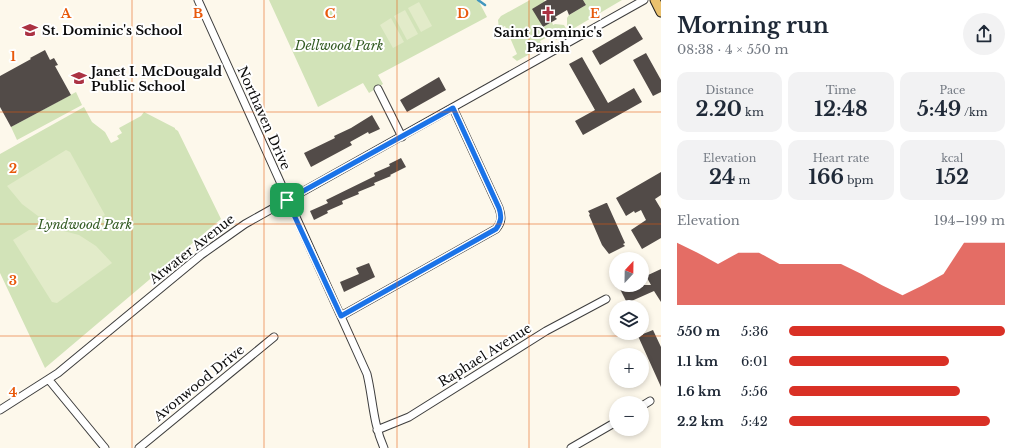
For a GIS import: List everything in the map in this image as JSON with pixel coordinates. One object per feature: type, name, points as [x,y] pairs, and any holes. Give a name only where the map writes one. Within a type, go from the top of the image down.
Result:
[{"type":"main road","points":[[655,0],[661,12]]},
{"type":"street","name":"Northaven Drive","points":[[198,0],[287,200],[367,374],[377,430],[384,448]]},
{"type":"street","name":"Atwater Avenue","points":[[0,410],[49,380],[226,236],[287,200],[644,0]]},
{"type":"street","points":[[378,89],[402,136]]},
{"type":"street","points":[[341,316],[496,229],[500,224],[501,214],[499,208],[453,108]]},
{"type":"street","name":"Raphael Avenue","points":[[377,430],[409,417],[546,331],[606,299]]},
{"type":"street","name":"Avonwood Drive","points":[[139,448],[274,337]]},
{"type":"street","points":[[49,380],[105,448]]},
{"type":"street","points":[[571,448],[609,426]]},
{"type":"green space","name":"Dellwood Park","points":[[269,0],[478,0],[487,17],[378,75],[383,84],[369,93],[363,83],[318,107]]},
{"type":"green space","points":[[530,0],[544,0],[545,2],[533,9],[543,27],[552,22],[553,25],[564,25],[568,32],[556,40],[553,34],[540,41],[543,47],[517,61],[512,57],[517,54],[505,26],[499,29],[498,20],[501,16]]},
{"type":"green space","points":[[583,0],[622,0],[571,30],[567,26],[567,18],[569,15],[586,5]]},
{"type":"green space","points":[[419,2],[432,26],[421,32],[408,8]]},
{"type":"green space","points":[[405,10],[418,34],[407,40],[394,16]]},
{"type":"green space","points":[[391,18],[404,42],[393,48],[380,25]]},
{"type":"green space","points":[[76,92],[82,105],[17,140],[11,127]]},
{"type":"green space","name":"Lyndwood Park","points":[[84,107],[92,122],[105,132],[111,143],[119,139],[117,136],[122,133],[119,128],[141,116],[144,112],[175,128],[178,131],[221,219],[45,368],[0,273],[0,154]]},
{"type":"green space","points":[[66,150],[70,152],[105,215],[88,224],[65,225],[38,216],[22,204],[7,186]]},
{"type":"green space","points":[[52,228],[79,235],[96,246],[112,263],[57,303],[52,302],[13,240],[29,230]]},
{"type":"building","name":"Saint Dominic's Parish","points":[[547,0],[583,0],[586,5],[569,15],[567,10],[555,17],[557,19],[543,27],[532,9]]},
{"type":"building","points":[[635,26],[643,39],[600,65],[592,51]]},
{"type":"building","points":[[45,50],[50,60],[54,58],[58,65],[55,66],[71,95],[11,127],[0,107],[0,76]]},
{"type":"building","points":[[646,53],[661,80],[661,92],[653,96],[633,60]]},
{"type":"building","points":[[582,57],[608,103],[634,88],[642,102],[583,135],[575,121],[595,110],[569,64]]},
{"type":"building","points":[[439,77],[446,90],[407,112],[400,100]]},
{"type":"building","points":[[372,115],[380,129],[369,134],[368,132],[350,142],[352,145],[311,167],[304,153],[335,138],[334,136],[351,128]]},
{"type":"building","points":[[401,158],[406,167],[390,175],[391,176],[374,183],[375,185],[358,192],[359,194],[342,201],[343,204],[327,211],[328,213],[314,220],[310,211],[328,203],[326,200],[375,176],[374,173],[390,166],[389,164]]},
{"type":"building","points":[[661,172],[661,195],[655,199],[661,209],[661,238],[642,249],[631,230],[646,220],[641,210],[635,213],[634,211],[626,216],[616,198]]},
{"type":"building","points":[[607,203],[625,246],[613,252],[609,252],[609,254],[602,245],[588,211]]},
{"type":"building","points":[[369,263],[375,277],[344,292],[340,282],[359,274],[356,268]]},
{"type":"building","points":[[661,269],[661,302],[654,291],[634,300],[626,300],[622,292],[649,292],[649,285],[651,285],[649,281],[649,275]]},
{"type":"building","points":[[653,330],[661,347],[661,387],[649,360],[649,348],[643,348],[640,340],[649,340],[649,332]]},
{"type":"waterway","points":[[478,0],[485,5]]},
{"type":"place","name":"Saint Dominic's Parish","points":[[548,14]]},
{"type":"place","name":"St. Dominic's School","points":[[30,30]]},
{"type":"place","name":"Janet I. McDougald Public School","points":[[79,78]]},
{"type":"route","points":[[453,108],[499,208],[501,220],[496,229],[341,316],[287,200],[453,108]]}]
